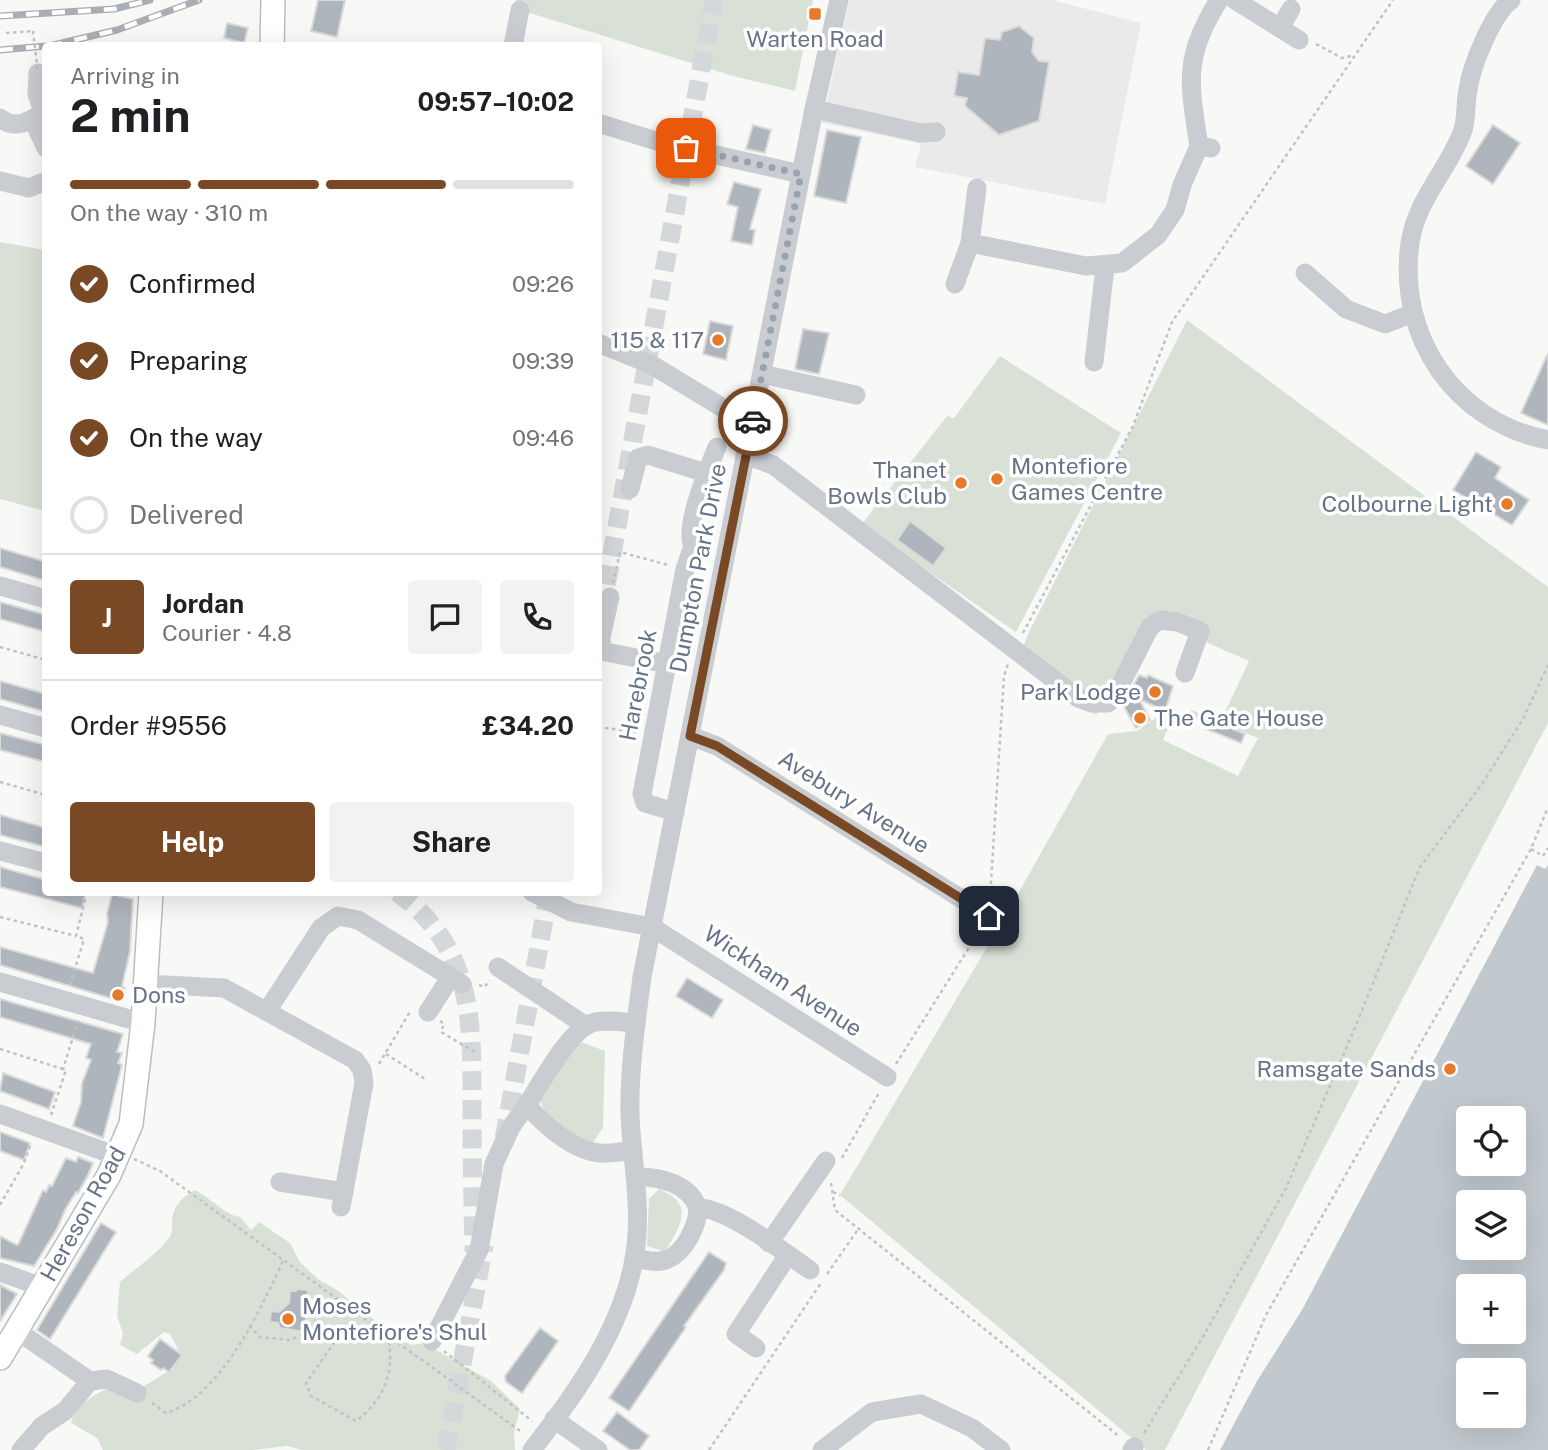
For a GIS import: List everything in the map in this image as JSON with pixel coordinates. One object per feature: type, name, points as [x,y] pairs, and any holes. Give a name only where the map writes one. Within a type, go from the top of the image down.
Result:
[{"type":"main road","points":[[272,42],[273,3]]},
{"type":"main road","name":"Hereson Road","points":[[0,1358],[108,1175],[131,1124],[143,1023],[151,896]]},
{"type":"street","name":"Dumpton Park Drive","points":[[542,1436],[603,1345],[622,1301],[635,1258],[637,1227],[631,1086],[636,1023],[652,927],[745,455],[814,109],[839,0]]},
{"type":"street","points":[[970,243],[1086,266],[1105,267],[1122,263],[1158,234],[1175,210],[1182,185],[1205,147],[1192,99],[1192,58],[1205,23],[1219,0]]},
{"type":"street","points":[[1235,0],[1299,40]]},
{"type":"street","points":[[1511,0],[1487,35],[1472,66],[1463,131],[1420,211],[1410,242],[1411,314],[1438,372],[1471,407],[1523,435],[1548,440]]},
{"type":"street","points":[[1280,29],[1291,9]]},
{"type":"street","points":[[514,42],[520,10]]},
{"type":"street","points":[[0,118],[6,123],[20,124],[40,115],[38,72]]},
{"type":"street","points":[[814,109],[921,133],[936,132]]},
{"type":"street","points":[[602,124],[663,143],[801,174]]},
{"type":"street","points":[[0,181],[29,188],[42,183]]},
{"type":"street","points":[[955,284],[970,243],[977,188]]},
{"type":"street","points":[[1094,362],[1105,267]]},
{"type":"street","points":[[1305,273],[1346,309],[1385,324],[1411,314]]},
{"type":"street","points":[[602,345],[652,365],[723,408],[753,420]]},
{"type":"street","points":[[762,374],[856,395]]},
{"type":"street","name":"Harebrook","points":[[675,813],[649,806],[642,799],[685,569],[693,546],[690,539],[706,473],[717,447]]},
{"type":"street","points":[[630,489],[638,458],[648,455],[706,473]]},
{"type":"street","points":[[745,455],[773,466],[1078,698],[1091,703],[1108,703],[1114,697],[1150,627],[1160,620],[1166,619],[1200,631],[1185,673]]},
{"type":"street","points":[[693,546],[726,555]]},
{"type":"street","points":[[0,586],[42,598]]},
{"type":"street","points":[[602,633],[610,597]]},
{"type":"street","points":[[602,651],[667,664]]},
{"type":"street","points":[[0,715],[42,727]]},
{"type":"street","name":"Avebury Avenue","points":[[690,736],[717,746],[989,916]]},
{"type":"street","points":[[0,850],[42,862]]},
{"type":"street","points":[[540,896],[571,912],[652,927]]},
{"type":"street","points":[[268,1011],[321,928],[338,916],[358,920],[456,981],[428,1012]]},
{"type":"street","name":"Wickham Avenue","points":[[652,927],[887,1077]]},
{"type":"street","points":[[498,967],[586,1026]]},
{"type":"street","points":[[0,982],[143,1023]]},
{"type":"street","points":[[146,984],[224,988],[355,1060],[362,1070],[364,1083],[343,1200],[280,1182]]},
{"type":"street","points":[[432,1341],[479,1250],[494,1164],[511,1127],[571,1039],[586,1026],[602,1021],[636,1023]]},
{"type":"street","points":[[527,1105],[540,1120],[581,1148],[598,1153],[633,1150]]},
{"type":"street","points":[[0,1114],[117,1156]]},
{"type":"street","points":[[769,1243],[831,1169]]},
{"type":"street","points":[[635,1177],[667,1180],[691,1197],[698,1208],[695,1225],[681,1248],[670,1259],[650,1261],[635,1258]]},
{"type":"street","points":[[698,1208],[711,1208],[810,1270]]},
{"type":"street","points":[[756,1348],[736,1334],[788,1255]]},
{"type":"street","points":[[0,1272],[43,1287]]},
{"type":"street","points":[[16,1330],[90,1381],[107,1379],[137,1392]]},
{"type":"street","points":[[21,1450],[42,1426],[65,1411],[90,1381]]},
{"type":"street","points":[[822,1450],[872,1412],[921,1404],[972,1428],[1001,1450]]},
{"type":"street","points":[[542,1436],[598,1450]]},
{"type":"path","points":[[1393,0],[1343,69],[1172,322],[1133,426],[1004,676],[989,916],[831,1169],[835,1210],[1133,1449],[1204,1335],[1286,1188],[1354,1030],[1419,867],[1482,784],[1523,719],[1548,665]]},
{"type":"path","points":[[6,33],[33,31],[38,72]]},
{"type":"path","points":[[1299,40],[1322,45],[1342,58],[1352,56]]},
{"type":"path","points":[[1342,58],[1343,69]]},
{"type":"path","points":[[610,597],[620,552],[685,569]]},
{"type":"path","points":[[0,647],[42,659]]},
{"type":"path","points":[[602,728],[653,735]]},
{"type":"path","points":[[0,782],[42,793]]},
{"type":"path","points":[[1208,1450],[1266,1315],[1531,849],[1548,807]]},
{"type":"path","points":[[1531,849],[1543,856],[1548,848]]},
{"type":"path","points":[[76,936],[86,896]]},
{"type":"path","points":[[0,917],[84,939],[62,1069]]},
{"type":"path","points":[[456,981],[485,987],[498,967]]},
{"type":"path","points":[[362,1070],[381,1063],[414,1004],[444,1024],[441,1032],[475,1052]]},
{"type":"path","points":[[0,1049],[66,1070],[41,1130],[0,1205]]},
{"type":"path","points":[[386,1054],[425,1079]]},
{"type":"path","points":[[117,1156],[138,1160],[160,1171],[388,1336],[542,1436]]},
{"type":"path","points":[[833,1192],[840,1195]]},
{"type":"path","points":[[0,1193],[6,1195]]},
{"type":"path","points":[[709,1450],[859,1228]]},
{"type":"path","points":[[137,1392],[166,1413],[183,1408],[228,1362],[284,1259]]},
{"type":"path","points":[[249,1326],[260,1337],[290,1340],[309,1332],[319,1314],[341,1303]]},
{"type":"path","points":[[340,1334],[381,1340],[388,1336],[392,1358],[382,1396],[364,1415],[356,1421],[311,1396],[306,1383],[340,1334]]},
{"type":"path","points":[[432,1341],[542,1436]]},
{"type":"shaded area","points":[[516,0],[813,0],[795,91],[733,76],[520,10],[514,8]]},
{"type":"shaded area","points":[[849,0],[1052,0],[1141,23],[1105,204],[915,167],[921,144],[822,123]]},
{"type":"shaded area","points":[[0,242],[42,249],[42,510],[0,499]]},
{"type":"shaded area","points":[[1187,320],[1548,587],[1548,723],[1165,1450],[1146,1450],[840,1195],[1002,922],[1108,734],[1137,731],[1165,711],[1174,715],[1163,740],[1238,776],[1258,738],[1220,723],[1249,661],[1165,624],[1096,715],[1018,660],[1028,634]]},
{"type":"shaded area","name":"Montefiore Games Centre","points":[[1000,356],[1121,433],[1016,632],[861,525],[947,416],[954,418]]},
{"type":"shaded area","points":[[1537,865],[1545,869],[1548,865],[1548,1450],[1220,1450],[1257,1381],[1302,1310]]},
{"type":"shaded area","points":[[578,1041],[605,1051],[603,1127],[592,1145],[555,1122],[540,1101]]},
{"type":"shaded area","points":[[659,1189],[678,1202],[682,1217],[665,1252],[647,1246],[649,1199]]},
{"type":"shaded area","points":[[195,1190],[234,1216],[240,1217],[251,1230],[259,1222],[290,1243],[300,1262],[318,1279],[337,1290],[400,1340],[412,1345],[424,1343],[491,1381],[520,1409],[514,1433],[515,1450],[302,1450],[287,1446],[254,1450],[103,1450],[97,1438],[71,1423],[76,1412],[86,1401],[105,1390],[136,1388],[148,1384],[173,1369],[180,1353],[170,1334],[164,1332],[137,1354],[120,1345],[123,1333],[117,1316],[120,1282],[166,1242],[172,1232],[175,1210]],"holes":[[[283,1309],[303,1312],[307,1316],[305,1328],[300,1331],[280,1328],[278,1323],[270,1322],[271,1311],[279,1312]]]},
{"type":"building","points":[[318,0],[345,0],[337,37],[311,31]]},
{"type":"building","points":[[227,23],[248,28],[244,42],[224,38]]},
{"type":"building","points":[[1019,26],[1034,38],[1032,52],[1039,61],[1049,62],[1039,121],[999,135],[965,106],[967,98],[954,96],[958,72],[979,75],[985,38],[1000,40],[1002,32]]},
{"type":"building","points":[[753,125],[771,130],[765,153],[746,149]]},
{"type":"building","points":[[1493,125],[1520,143],[1493,184],[1466,166]]},
{"type":"building","points":[[827,130],[861,137],[846,203],[814,196]]},
{"type":"building","points":[[734,182],[761,189],[750,229],[755,230],[752,245],[731,241],[738,207],[727,204]]},
{"type":"building","name":"115 & 117","points":[[710,321],[733,326],[726,360],[703,354]]},
{"type":"building","points":[[803,329],[829,333],[819,374],[795,369]]},
{"type":"building","points":[[1548,353],[1548,425],[1521,413]]},
{"type":"building","points":[[1476,452],[1501,467],[1495,478],[1529,500],[1512,525],[1453,490]]},
{"type":"building","points":[[910,521],[946,548],[933,566],[897,540]]},
{"type":"building","points":[[0,548],[42,561],[42,580],[0,567]]},
{"type":"building","points":[[0,602],[42,614],[42,631],[0,619]]},
{"type":"building","points":[[1139,675],[1147,678],[1148,675],[1173,686],[1165,711],[1139,699],[1150,720],[1136,728],[1123,705]]},
{"type":"building","points":[[0,681],[42,693],[42,711],[0,699]]},
{"type":"building","points":[[1193,712],[1245,734],[1241,743],[1206,729]]},
{"type":"building","points":[[0,733],[42,744],[42,761],[0,750]]},
{"type":"building","points":[[0,815],[42,827],[42,846],[0,835]]},
{"type":"building","points":[[0,867],[42,879],[42,896],[85,896],[82,908],[0,887]]},
{"type":"building","points":[[112,896],[133,899],[130,951],[122,986],[125,988],[120,1001],[0,965],[0,947],[93,973],[108,922]]},
{"type":"building","points":[[687,978],[723,1000],[712,1018],[676,996]]},
{"type":"building","points":[[0,999],[123,1034],[117,1052],[122,1053],[118,1063],[122,1065],[103,1138],[73,1126],[81,1102],[82,1083],[91,1060],[86,1058],[91,1044],[0,1017]]},
{"type":"building","points":[[3,1073],[55,1092],[49,1109],[0,1091]]},
{"type":"building","points":[[0,1132],[30,1143],[24,1160],[0,1151]]},
{"type":"building","points":[[78,1157],[93,1163],[34,1266],[0,1258],[0,1236],[17,1245],[19,1243],[43,1190],[46,1192],[49,1185],[52,1186],[66,1158],[76,1162]]},
{"type":"building","points":[[101,1223],[116,1232],[50,1339],[37,1330]]},
{"type":"building","points":[[709,1252],[726,1263],[724,1270],[629,1411],[609,1398]]},
{"type":"building","points":[[0,1285],[17,1294],[0,1321]]},
{"type":"building","points":[[308,1290],[305,1328],[300,1331],[280,1328],[278,1323],[270,1322],[271,1311],[279,1312],[289,1303],[290,1291]]},
{"type":"building","points":[[540,1328],[558,1341],[522,1393],[506,1382],[505,1376]]},
{"type":"building","points":[[160,1339],[182,1355],[169,1372],[151,1363],[153,1360],[148,1356]]},
{"type":"building","points":[[617,1412],[649,1436],[639,1450],[630,1450],[603,1431]]},
{"type":"tunnel","points":[[602,608],[714,0]]},
{"type":"tunnel","points":[[402,896],[423,915],[442,939],[455,964],[464,992],[471,1050],[474,1252]]},
{"type":"tunnel","points":[[504,1139],[548,896]]},
{"type":"tunnel","points":[[446,1450],[484,1245]]},
{"type":"railway","points":[[0,16],[114,9],[150,0]]},
{"type":"railway","points":[[66,42],[117,30],[199,0]]},
{"type":"railway","points":[[0,50],[42,46]]},
{"type":"way so far","points":[[686,148],[801,174],[753,421]]},
{"type":"place","name":"Warten Road","points":[[815,14]]},
{"type":"place","name":"115 & 117","points":[[718,340]]},
{"type":"place","name":"Montefiore Games Centre","points":[[997,479]]},
{"type":"place","name":"Thanet Bowls Club","points":[[961,483]]},
{"type":"place","name":"Colbourne Light","points":[[1507,504]]},
{"type":"place","name":"Park Lodge","points":[[1155,692]]},
{"type":"place","name":"The Gate House","points":[[1140,718]]},
{"type":"place","name":"Dons","points":[[118,995]]},
{"type":"place","name":"Ramsgate Sands","points":[[1450,1069]]},
{"type":"place","name":"Moses Montefiore's Shul","points":[[288,1319]]},
{"type":"route","points":[[753,421],[690,736],[717,746],[989,916]]}]
